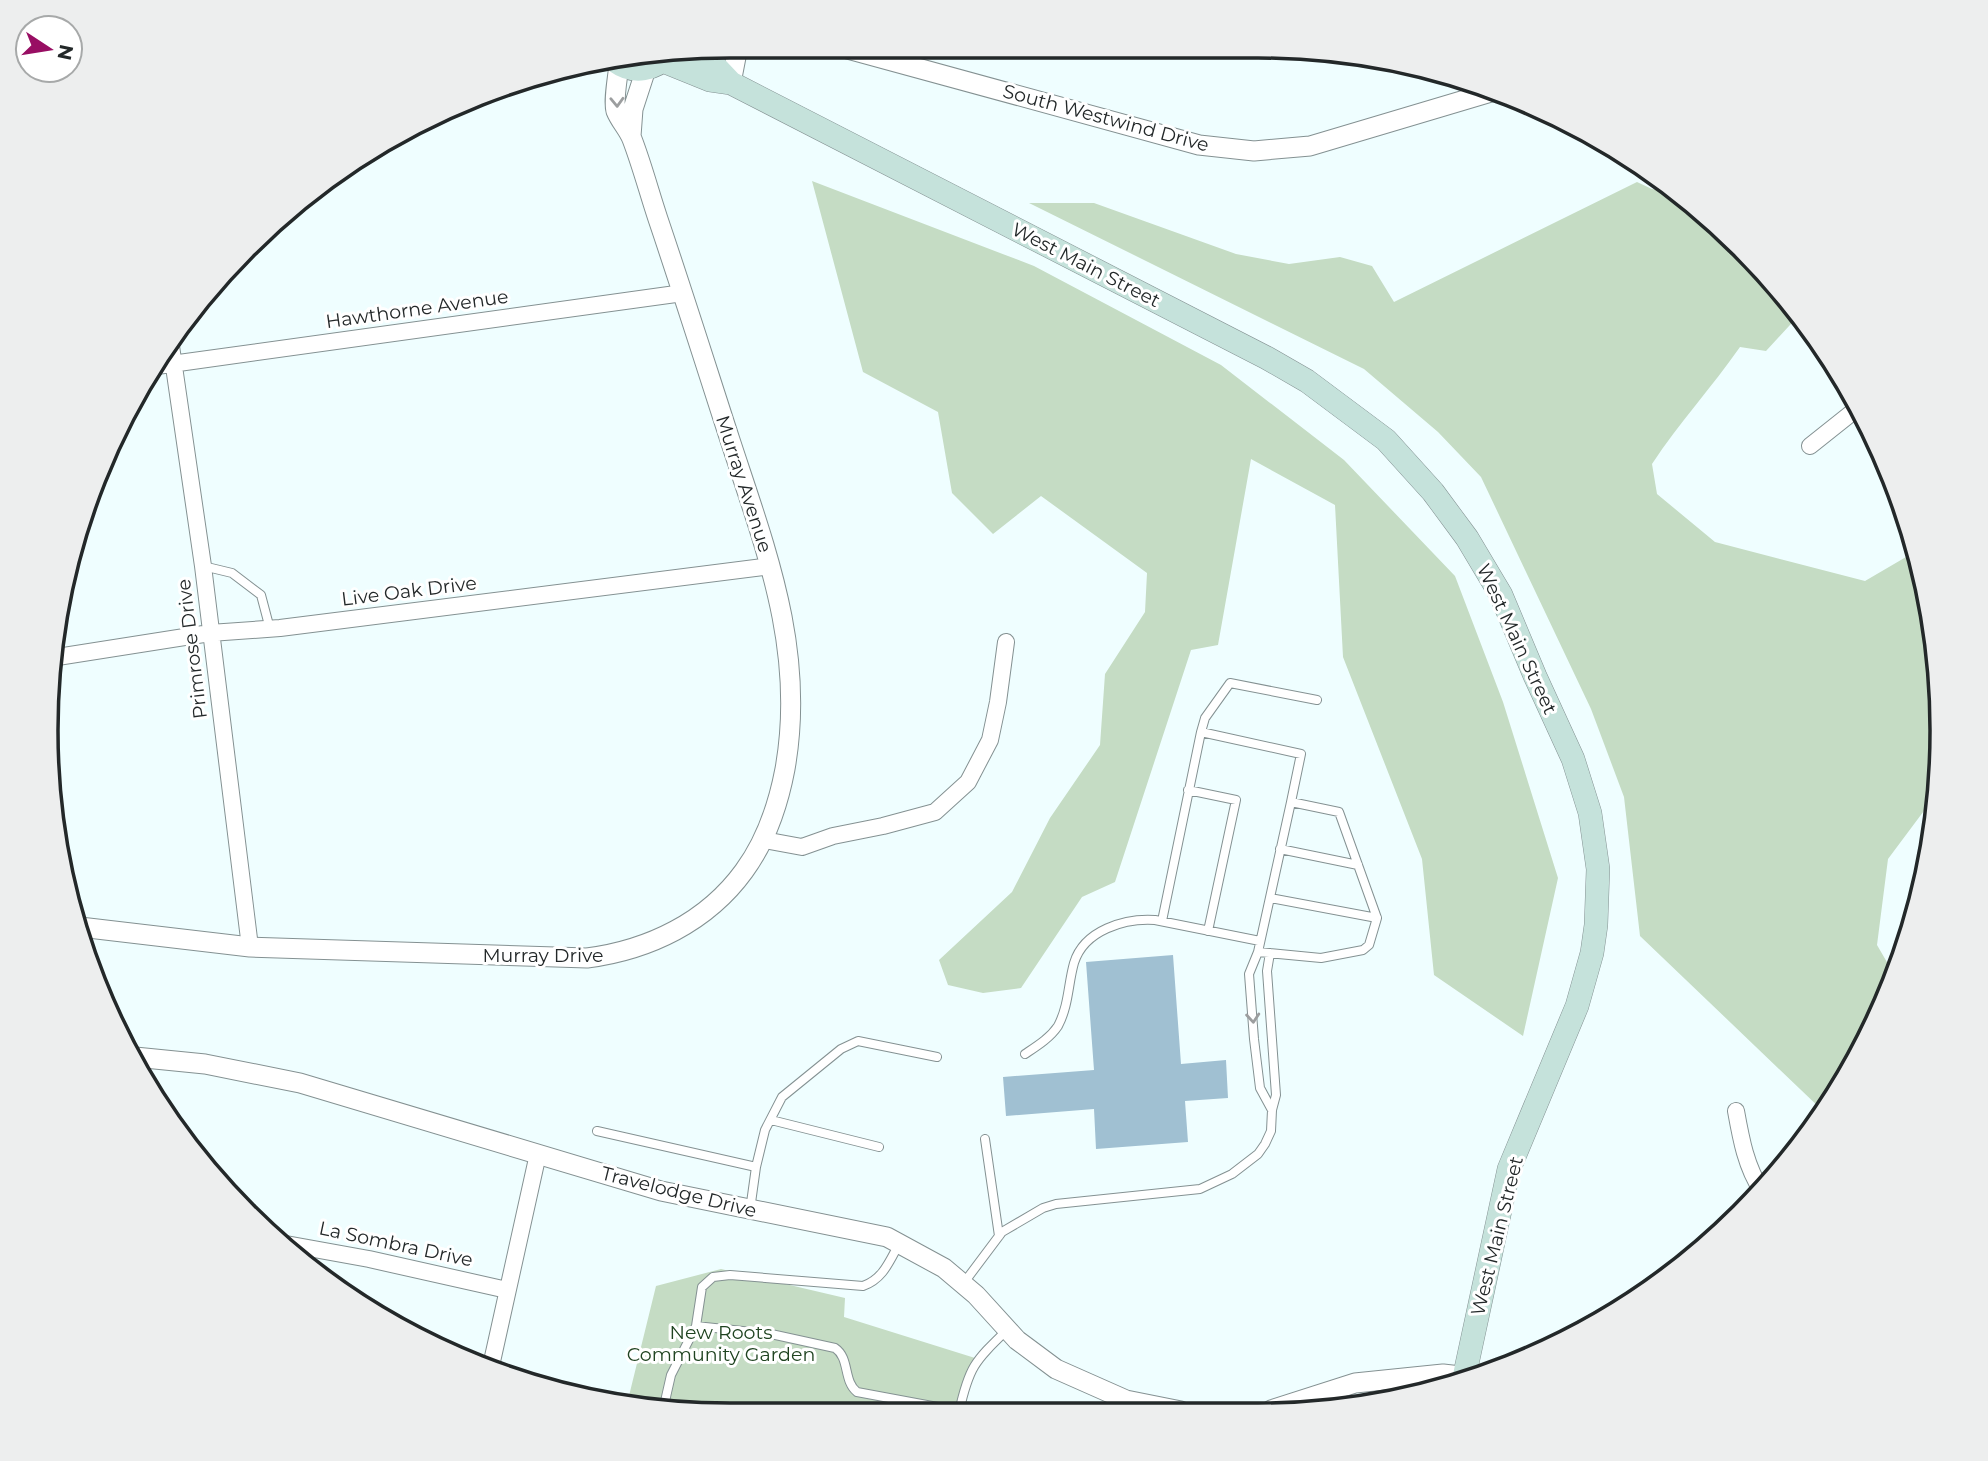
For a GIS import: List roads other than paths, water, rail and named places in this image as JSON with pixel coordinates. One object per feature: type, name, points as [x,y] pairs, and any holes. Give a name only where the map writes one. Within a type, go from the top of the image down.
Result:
[{"type":"main road","name":"West Main Street","points":[[703,59],[713,64],[731,83]]},
{"type":"main road","name":"West Main Street","points":[[662,62],[710,80],[731,83],[1307,381],[1386,440],[1433,492],[1467,538],[1501,595],[1583,786],[1595,841],[1598,897],[1592,953],[1577,1006],[1508,1169],[1467,1370]]},
{"type":"main road","name":"Murray Avenue","points":[[626,67],[631,69],[653,63]]},
{"type":"street","points":[[731,83],[736,58]]},
{"type":"street","name":"South Westwind Drive","points":[[881,58],[1199,145],[1254,151],[1310,146],[1480,95]]},
{"type":"street","name":"Murray Avenue","points":[[631,136],[633,109],[659,62]]},
{"type":"street","name":"Murray Avenue","points":[[617,68],[615,110],[631,136],[771,566],[786,629],[791,709],[782,782],[764,840]]},
{"type":"street","name":"Hawthorne Avenue","points":[[166,365],[682,293]]},
{"type":"street","name":"Primrose Drive","points":[[165,366],[203,566],[250,947]]},
{"type":"street","points":[[1810,446],[1851,414]]},
{"type":"street","name":"Live Oak Drive","points":[[63,656],[210,633],[270,629],[771,566]]},
{"type":"street","points":[[764,840],[802,847],[833,836],[935,812],[968,782],[990,740],[1006,642]]},
{"type":"street","name":"Murray Drive","points":[[88,928],[250,947],[565,959],[609,955],[650,943],[689,923],[707,910],[739,878],[764,840]]},
{"type":"street","name":"Travelodge Drive","points":[[143,1058],[205,1064],[300,1083],[661,1191],[887,1237],[944,1268],[976,1295],[1017,1340],[1056,1369],[1126,1400],[1141,1403]]},
{"type":"street","points":[[1736,1111],[1742,1147],[1756,1181]]},
{"type":"street","points":[[492,1360],[538,1154]]},
{"type":"street","name":"La Sombra Drive","points":[[300,1246],[507,1290]]},
{"type":"street","points":[[1295,1402],[1355,1383],[1450,1375]]},
{"type":"lane","points":[[203,566],[232,573],[261,595],[270,629]]},
{"type":"lane","points":[[1162,921],[1201,732],[1205,718],[1230,682],[1317,700]]},
{"type":"lane","points":[[1201,732],[1301,754],[1261,942],[1249,974],[1260,1088],[1272,1110]]},
{"type":"lane","points":[[1188,790],[1236,800],[1208,931]]},
{"type":"lane","points":[[1258,952],[1321,958],[1363,950],[1369,945],[1377,918],[1339,812],[1291,802]]},
{"type":"lane","points":[[1280,849],[1358,865]]},
{"type":"lane","points":[[1270,898],[1377,918]]},
{"type":"lane","points":[[1025,1054],[1057,1028],[1070,992],[1075,960],[1095,936],[1121,922],[1138,919],[1162,921],[1261,942]]},
{"type":"lane","points":[[962,1284],[999,1236],[1043,1208],[1056,1204],[1200,1188],[1232,1174],[1258,1154],[1271,1131],[1276,1094],[1268,971],[1270,953]]},
{"type":"lane","points":[[750,1210],[765,1130],[782,1097],[841,1049],[858,1041],[937,1057]]},
{"type":"lane","points":[[771,1120],[879,1147]]},
{"type":"lane","points":[[597,1131],[756,1167]]},
{"type":"lane","points":[[985,1139],[999,1236]]},
{"type":"lane","points":[[665,1400],[671,1375],[696,1326],[702,1287],[713,1277],[730,1275],[863,1286],[873,1283],[881,1276],[899,1244]]},
{"type":"lane","points":[[696,1326],[771,1335],[835,1348],[843,1355],[851,1385],[857,1392],[920,1403]]},
{"type":"lane","points":[[962,1403],[969,1373],[977,1360],[1007,1330]]},
{"type":"park label","name":"New Roots Community Garden","points":[[721,1343]]}]
